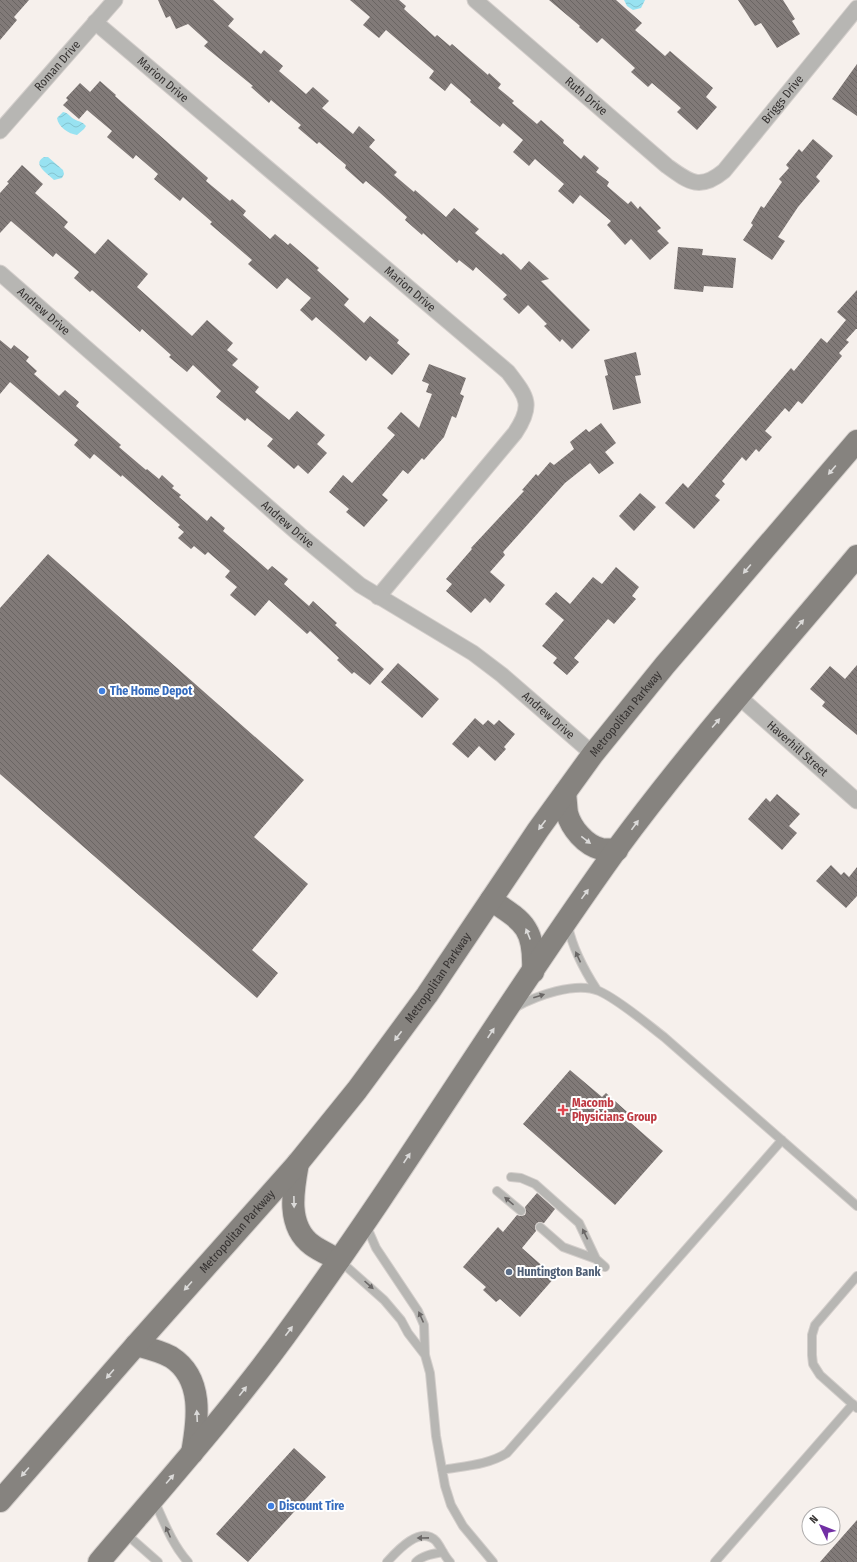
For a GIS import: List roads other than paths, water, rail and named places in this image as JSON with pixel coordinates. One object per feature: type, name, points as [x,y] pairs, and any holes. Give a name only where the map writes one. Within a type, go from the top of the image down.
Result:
[{"type":"main road","name":"Metropolitan Parkway","points":[[0,1501],[298,1163],[357,1090],[432,989],[538,830],[593,754],[665,665],[857,441]]},
{"type":"main road","points":[[99,1562],[192,1454],[266,1362],[339,1260],[533,972],[566,920],[617,850],[676,772],[857,556]]},
{"type":"main road","points":[[565,793],[567,813],[573,826],[581,837],[591,844],[601,848],[617,850]]},
{"type":"main road","points":[[491,900],[517,918],[525,927],[534,953],[533,972]]},
{"type":"main road","points":[[298,1163],[294,1183],[293,1203],[295,1220],[301,1234],[311,1244],[339,1260]]},
{"type":"main road","points":[[136,1345],[158,1351],[171,1357],[183,1367],[192,1380],[198,1422],[192,1454]]},
{"type":"street","name":"Roman Drive","points":[[0,131],[115,0]]},
{"type":"street","name":"Ruth Drive","points":[[475,0],[667,166],[691,181],[702,183]]},
{"type":"street","name":"Briggs Drive","points":[[702,183],[713,180],[724,171],[857,8]]},
{"type":"street","name":"Marion Drive","points":[[95,22],[508,372],[522,391],[527,402],[526,413],[522,423],[378,597]]},
{"type":"street","name":"Andrew Drive","points":[[0,273],[300,535],[360,585],[473,653],[502,675],[593,754]]},
{"type":"street","name":"Haverhill Street","points":[[739,697],[857,801]]},
{"type":"lane","points":[[566,920],[572,944],[583,968],[598,990],[638,1017],[664,1037],[857,1206]]},
{"type":"lane","points":[[504,1013],[533,998],[562,989],[583,988],[598,990]]},
{"type":"lane","points":[[442,1470],[482,1463],[499,1458],[507,1453],[782,1140]]},
{"type":"lane","points":[[511,1177],[521,1178],[535,1184],[579,1223],[596,1259]]},
{"type":"lane","points":[[498,1192],[521,1211]]},
{"type":"lane","points":[[365,1222],[376,1248],[418,1311],[424,1324],[425,1355],[430,1373],[436,1436],[448,1496],[457,1517],[469,1534],[493,1562]]},
{"type":"lane","points":[[540,1227],[563,1247],[596,1259],[605,1267]]},
{"type":"lane","points":[[339,1260],[384,1300],[401,1320],[408,1333],[425,1355]]},
{"type":"lane","points":[[715,1562],[855,1406],[820,1375],[813,1364],[811,1344],[816,1325],[857,1276]]},
{"type":"lane","points":[[153,1499],[171,1539],[179,1552],[188,1562]]},
{"type":"lane","points":[[124,1533],[158,1562]]},
{"type":"lane","points":[[387,1562],[406,1544],[418,1537],[429,1537],[435,1540],[450,1562]]},
{"type":"lane","points":[[416,1562],[420,1558],[443,1552]]},
{"type":"water","points":[[624,0],[645,0],[641,8],[633,10],[627,6]]},
{"type":"water","points":[[63,112],[83,123],[86,126],[84,129],[77,135],[64,130],[59,124],[57,118]]},
{"type":"water","points":[[44,157],[48,157],[63,170],[64,174],[62,178],[54,180],[42,169],[39,163]]},
{"type":"place","name":"The Home Depot","points":[[102,691]]},
{"type":"place","name":"Macomb Physicians Group","points":[[563,1110]]},
{"type":"place","name":"Huntington Bank","points":[[509,1272]]},
{"type":"place","name":"Discount Tire","points":[[271,1506]]}]
